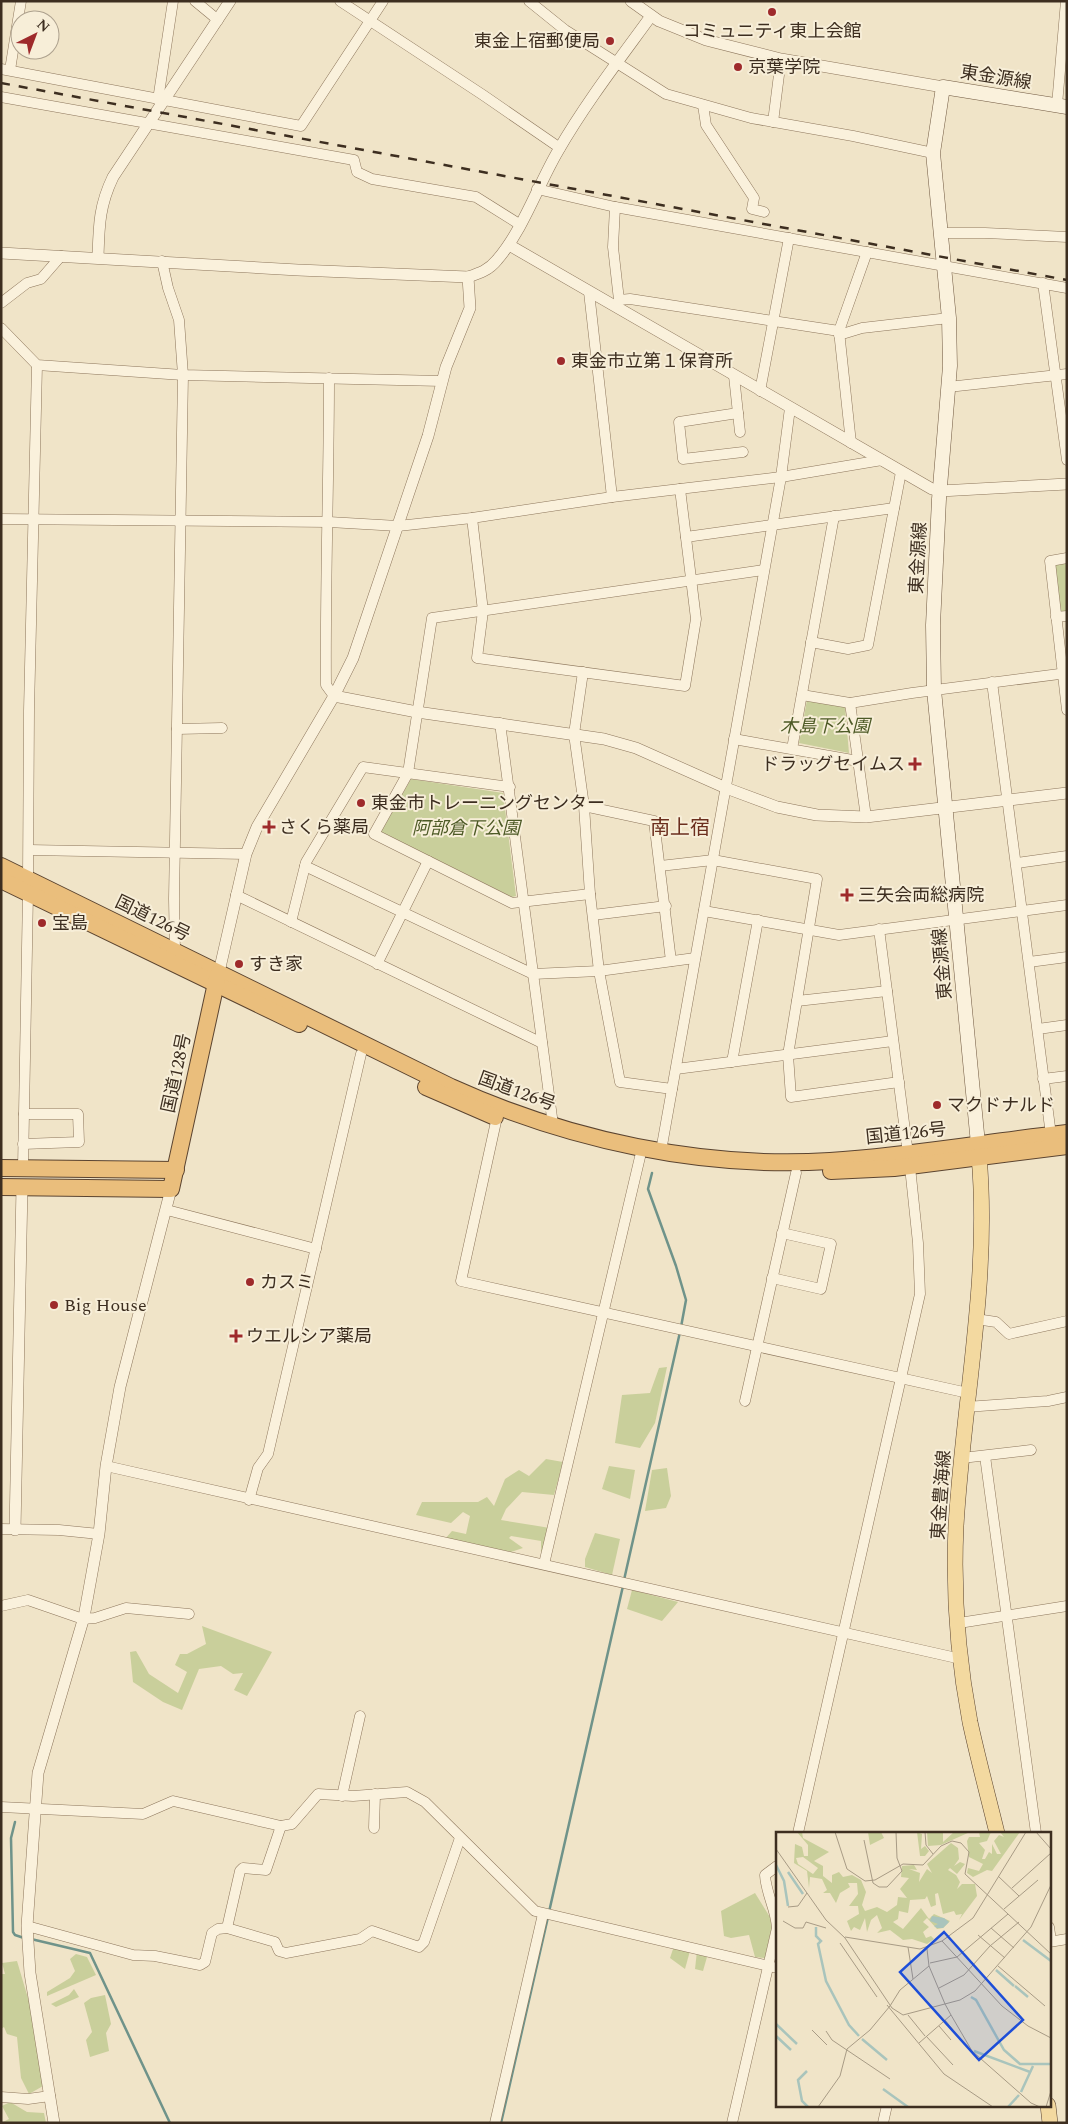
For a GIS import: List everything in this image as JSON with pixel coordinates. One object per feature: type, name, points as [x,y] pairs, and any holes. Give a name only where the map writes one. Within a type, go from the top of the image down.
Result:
[{"type":"highway","name":"国道126号","points":[[1,866],[28,886],[218,978],[470,1095],[553,1125],[661,1151],[731,1159],[785,1162],[909,1160]]},
{"type":"highway","name":"国道126号","points":[[1,880],[28,886],[174,952],[218,978],[448,1098],[550,1136],[640,1158],[700,1167],[796,1173],[979,1151],[1067,1146]]},
{"type":"highway","name":"国道128号","points":[[172,1189],[218,978]]},
{"type":"highway","name":"国道126号","points":[[979,1151],[1059,1134]]},
{"type":"highway","points":[[1,1168],[176,1170]]},
{"type":"highway","points":[[22,1187],[23,1168]]},
{"type":"highway","points":[[1,1186],[172,1189]]},
{"type":"main road","name":"東金源線","points":[[979,1151],[934,690],[933,625],[948,387],[949,318],[933,154],[943,87],[1062,106]]},
{"type":"main road","name":"東金豊海線","points":[[979,1151],[982,1212],[976,1319],[962,1458],[956,1553],[958,1623],[970,1723],[997,1832]]},
{"type":"main road","points":[[1048,2106],[1050,2123]]},
{"type":"street","points":[[21,1],[6,70],[300,126],[383,1]]},
{"type":"street","points":[[160,100],[172,1]]},
{"type":"street","points":[[195,1],[218,20]]},
{"type":"street","points":[[98,257],[99,212],[104,194],[113,177],[149,124],[160,100],[230,1]]},
{"type":"street","points":[[340,1],[560,148]]},
{"type":"street","points":[[529,1],[565,30],[666,94],[773,122],[853,136],[933,154]]},
{"type":"street","points":[[631,1],[651,16],[677,30],[698,37],[780,59],[943,87]]},
{"type":"street","points":[[1062,106],[1066,1]]},
{"type":"street","points":[[1,253],[98,257],[298,270],[468,277],[490,268],[509,245],[560,148],[616,64],[651,16]]},
{"type":"street","points":[[773,122],[780,59]]},
{"type":"street","points":[[1,97],[354,160],[357,172],[372,179],[476,197],[519,224]]},
{"type":"street","points":[[703,105],[706,125],[754,198],[752,209],[764,212]]},
{"type":"street","points":[[537,189],[615,207],[1067,288]]},
{"type":"street","points":[[615,207],[613,247],[617,304]]},
{"type":"street","points":[[940,233],[1067,237]]},
{"type":"street","points":[[760,391],[789,238]]},
{"type":"street","points":[[509,245],[589,292],[617,304],[734,376],[932,489],[940,491],[1067,484]]},
{"type":"street","points":[[851,443],[839,333],[867,252]]},
{"type":"street","points":[[1,303],[28,283],[41,279],[61,256]]},
{"type":"street","points":[[162,261],[168,288],[179,320],[182,375],[174,952]]},
{"type":"street","points":[[218,978],[246,854],[257,827],[334,696],[353,658],[428,436],[442,381],[470,308],[468,277]]},
{"type":"street","points":[[1043,283],[1067,460]]},
{"type":"street","points":[[589,292],[612,497]]},
{"type":"street","points":[[617,304],[639,301],[839,333],[862,328],[949,318]]},
{"type":"street","points":[[1,328],[37,365],[182,375],[442,381]]},
{"type":"street","points":[[23,1168],[37,365]]},
{"type":"street","points":[[948,387],[1067,374]]},
{"type":"street","points":[[734,376],[740,432]]},
{"type":"street","points":[[329,378],[329,522],[325,595],[326,685],[334,696],[417,712],[574,734],[636,748],[726,788],[796,811],[817,815],[866,817],[1067,793]]},
{"type":"street","points":[[661,1151],[781,477],[790,408]]},
{"type":"street","points":[[738,414],[679,422],[683,459],[743,452]]},
{"type":"street","points":[[1,518],[180,522],[329,522],[398,526],[472,518],[612,497],[781,477],[882,460]]},
{"type":"street","points":[[811,642],[848,649],[868,645],[901,472]]},
{"type":"street","points":[[472,518],[483,611],[477,658],[684,686],[696,619],[693,581],[680,489]]},
{"type":"street","points":[[686,537],[773,523],[894,508]]},
{"type":"street","points":[[792,749],[834,516]]},
{"type":"street","points":[[1067,558],[1050,560],[1067,710]]},
{"type":"street","points":[[590,894],[512,903],[374,834],[408,773],[432,618],[764,570]]},
{"type":"street","points":[[1056,617],[1067,616]]},
{"type":"street","points":[[583,672],[574,734],[584,806],[590,894],[599,971],[620,1082],[672,1089]]},
{"type":"street","points":[[802,695],[850,703],[1064,673]]},
{"type":"street","points":[[992,682],[1009,800],[1043,1079],[1059,1134]]},
{"type":"street","points":[[850,703],[866,817]]},
{"type":"street","points":[[500,723],[510,787],[553,1125]]},
{"type":"street","points":[[177,730],[222,728]]},
{"type":"street","points":[[734,739],[858,761]]},
{"type":"street","points":[[291,922],[305,866],[363,767],[510,787]]},
{"type":"street","points":[[584,806],[654,821],[666,906],[671,961]]},
{"type":"street","points":[[29,850],[246,854]]},
{"type":"street","points":[[1017,863],[1067,856]]},
{"type":"street","points":[[660,866],[713,860],[817,879],[788,1055],[792,1097],[898,1082]]},
{"type":"street","points":[[377,964],[428,861]]},
{"type":"street","points":[[305,866],[533,974],[599,971],[695,958]]},
{"type":"street","points":[[236,895],[542,1043]]},
{"type":"street","points":[[704,911],[839,935],[956,918],[1067,905]]},
{"type":"street","points":[[593,915],[666,906]]},
{"type":"street","points":[[732,1062],[758,920]]},
{"type":"street","points":[[798,1832],[921,1285],[909,1160],[879,929]]},
{"type":"street","points":[[1029,962],[1067,957]]},
{"type":"street","points":[[797,1001],[887,991]]},
{"type":"street","points":[[1038,1029],[1067,1025]]},
{"type":"street","points":[[676,1069],[893,1041]]},
{"type":"street","points":[[249,1500],[258,1468],[268,1454],[361,1054]]},
{"type":"street","points":[[1043,1079],[1067,1076]]},
{"type":"street","points":[[23,1144],[79,1142],[78,1114],[24,1114]]},
{"type":"street","points":[[497,1117],[461,1281],[602,1314],[757,1346],[900,1380],[967,1400],[1048,1401],[1067,1396]]},
{"type":"street","points":[[544,1564],[640,1158]]},
{"type":"street","points":[[745,1401],[796,1173]]},
{"type":"street","points":[[14,1530],[22,1187]]},
{"type":"street","points":[[54,2123],[30,1973],[27,1926],[34,1807],[38,1773],[83,1619],[100,1534],[106,1466],[120,1387],[172,1189]]},
{"type":"street","points":[[167,1210],[316,1249]]},
{"type":"street","points":[[772,1278],[822,1289],[831,1244],[782,1233]]},
{"type":"street","points":[[976,1319],[996,1322],[1009,1334],[1067,1321]]},
{"type":"street","points":[[962,1458],[1031,1450]]},
{"type":"street","points":[[984,1456],[1036,1832]]},
{"type":"street","points":[[106,1466],[249,1500],[544,1564],[961,1659]]},
{"type":"street","points":[[1,1529],[59,1530],[100,1534]]},
{"type":"street","points":[[1,1606],[28,1600],[83,1619],[95,1618],[126,1608],[189,1614]]},
{"type":"street","points":[[958,1623],[1067,1606]]},
{"type":"street","points":[[342,1796],[360,1716]]},
{"type":"street","points":[[1,1807],[34,1807],[143,1814],[173,1801],[281,1826],[292,1824],[315,1795],[342,1796],[401,1792],[414,1794],[425,1802],[530,1907],[543,1914],[772,1966]]},
{"type":"street","points":[[374,1828],[376,1794]]},
{"type":"street","points":[[227,1928],[240,1871],[243,1868],[264,1871],[268,1867],[281,1826]]},
{"type":"street","points":[[27,1926],[133,1956],[155,1956],[200,1965],[205,1962],[212,1933],[218,1928],[227,1928],[275,1942],[279,1951],[286,1954],[360,1939],[372,1931],[418,1947],[424,1942],[460,1838]]},
{"type":"street","points":[[776,1867],[765,1876],[766,1886],[776,1914]]},
{"type":"street","points":[[495,2123],[543,1914]]},
{"type":"street","points":[[732,2123],[772,1966],[776,1936]]},
{"type":"street","points":[[1050,1941],[1067,1939]]},
{"type":"street","points":[[1,2097],[28,2099],[50,2096]]},
{"type":"street","points":[[883,2123],[887,2106]]},
{"type":"green space","points":[[1067,563],[1067,612],[1059,613],[1053,564]]},
{"type":"green space","name":"木島下公園","points":[[807,700],[845,707],[849,753],[799,743]]},
{"type":"green space","name":"阿部倉下公園","points":[[411,779],[503,793],[516,896],[512,897],[381,832]]},
{"type":"green space","points":[[667,1367],[655,1423],[640,1448],[615,1443],[622,1395],[650,1393],[659,1368]]},
{"type":"green space","points":[[546,1459],[563,1462],[554,1495],[522,1492],[506,1509],[501,1520],[550,1528],[541,1553],[541,1541],[511,1536],[509,1538],[523,1548],[511,1552],[445,1539],[452,1531],[466,1534],[470,1516],[463,1512],[451,1523],[416,1515],[422,1502],[478,1502],[487,1497],[494,1506],[505,1479],[519,1470],[529,1476]]},
{"type":"green space","points":[[609,1466],[635,1470],[630,1499],[602,1489]]},
{"type":"green space","points":[[667,1468],[671,1496],[666,1508],[645,1511],[652,1470]]},
{"type":"green space","points":[[595,1533],[620,1539],[612,1575],[585,1567],[585,1559]]},
{"type":"green space","points":[[632,1590],[678,1602],[662,1621],[627,1609]]},
{"type":"green space","points":[[202,1626],[272,1652],[247,1696],[234,1690],[243,1673],[233,1674],[221,1666],[199,1669],[182,1710],[163,1702],[133,1682],[130,1652],[136,1651],[149,1674],[178,1693],[187,1672],[175,1665],[180,1654],[187,1654],[206,1644]]},
{"type":"green space","points":[[755,1893],[773,1922],[765,1958],[755,1957],[749,1935],[731,1938],[724,1936],[721,1911]]},
{"type":"green space","points":[[674,1946],[690,1951],[685,1969],[670,1958]]},
{"type":"green space","points":[[697,1951],[707,1957],[703,1971],[695,1969]]},
{"type":"green space","points":[[76,1954],[87,1957],[96,1975],[47,1996],[47,1992],[70,1978],[75,1971],[70,1959]]},
{"type":"green space","points":[[17,1961],[30,2005],[43,2086],[29,2094],[21,2078],[17,2037],[7,2034],[4,2027],[1,2029],[1,1974],[5,1974],[2,1963]]},
{"type":"green space","points":[[74,1989],[79,1997],[56,2007],[51,2004],[69,1995]]},
{"type":"green space","points":[[105,1995],[111,2024],[106,2033],[109,2051],[90,2057],[86,2040],[92,2032],[84,2003],[91,1998]]},
{"type":"green space","points":[[10,2102],[27,2112],[44,2113],[46,2123],[1,2123],[9,2119],[2,2106]]},
{"type":"waterway","points":[[652,1173],[648,1189],[676,1266],[686,1300],[681,1327]]},
{"type":"waterway","points":[[624,1580],[680,1332]]},
{"type":"waterway","points":[[549,1912],[623,1586]]},
{"type":"waterway","points":[[15,1822],[11,1838],[13,1932],[15,1935],[24,1938]]},
{"type":"waterway","points":[[501,2123],[548,1917]]},
{"type":"waterway","points":[[31,1939],[90,1953],[170,2123]]},
{"type":"railway","points":[[1,83],[1067,280]]},
{"type":"place","name":"コミュニティ東上会館","points":[[772,12]]},
{"type":"place","name":"東金上宿郵便局","points":[[610,41]]},
{"type":"place","name":"京葉学院","points":[[738,67]]},
{"type":"place","name":"東金市立第１保育所","points":[[561,361]]},
{"type":"place","name":"ドラッグセイムス","points":[[915,764]]},
{"type":"place","name":"東金市トレーニングセンター","points":[[361,803]]},
{"type":"place","name":"さくら薬局","points":[[269,827]]},
{"type":"place","name":"三矢会両総病院","points":[[847,895]]},
{"type":"place","name":"宝島","points":[[42,923]]},
{"type":"place","name":"すき家","points":[[239,964]]},
{"type":"place","name":"マクドナルド","points":[[937,1105]]},
{"type":"place","name":"カスミ","points":[[250,1282]]},
{"type":"place","name":"Big House","points":[[54,1305]]},
{"type":"place","name":"ウエルシア薬局","points":[[236,1336]]},
{"type":"district","name":"南上宿","points":[[680,827]]}]
